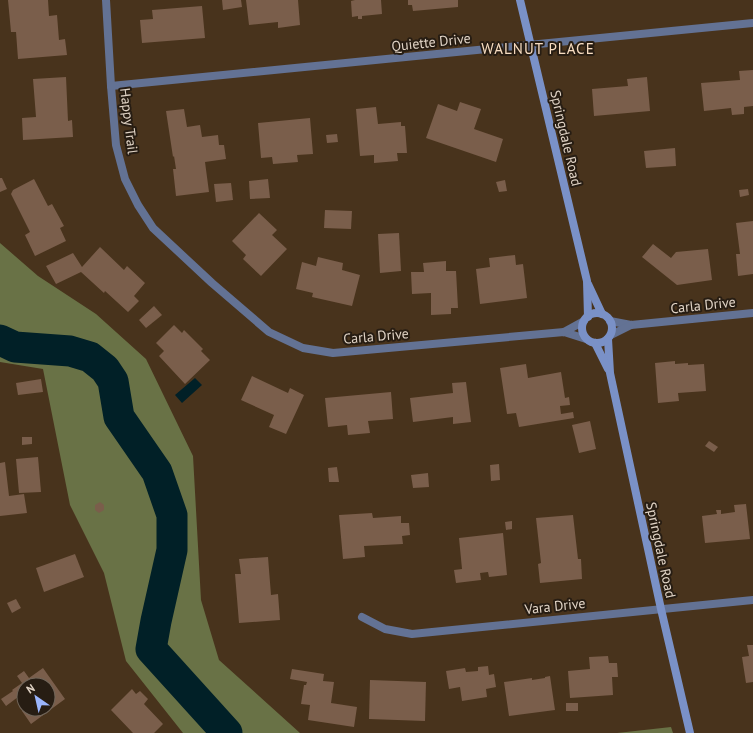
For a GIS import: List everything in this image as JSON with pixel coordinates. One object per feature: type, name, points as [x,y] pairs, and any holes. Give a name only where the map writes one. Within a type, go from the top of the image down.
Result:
[{"type":"street","name":"Happy Trail","points":[[106,0],[116,145],[125,179],[138,205],[153,228],[212,284]]},
{"type":"street","name":"Springdale Road","points":[[520,0],[587,281],[602,314]]},
{"type":"street","name":"Quiette Drive","points":[[111,86],[531,46],[753,23]]},
{"type":"street","name":"Springdale Road","points":[[586,319],[587,281]]},
{"type":"street","name":"Carla Drive","points":[[212,284],[269,332],[303,348],[333,353],[564,332],[586,339]]},
{"type":"street","name":"Carla Drive","points":[[610,321],[631,325],[753,313]]},
{"type":"street","points":[[592,314],[602,314],[610,321],[612,331],[604,342],[590,342],[586,339],[582,326],[586,319],[592,314]]},
{"type":"street","name":"Carla Drive","points":[[564,332],[586,319]]},
{"type":"street","name":"Carla Drive","points":[[609,337],[631,325]]},
{"type":"street","name":"Springdale Road","points":[[609,337],[610,373],[661,609],[690,733]]},
{"type":"street","name":"Springdale Road","points":[[595,343],[610,373]]},
{"type":"street","name":"Vara Drive","points":[[362,617],[385,629],[412,634],[753,600]]},
{"type":"green space","points":[[0,243],[38,276],[96,314],[146,359],[193,456],[201,600],[219,660],[300,733],[183,733],[126,661],[104,573],[70,505],[43,369],[0,362]]},
{"type":"green space","points":[[671,727],[673,733],[617,733]]},
{"type":"water","points":[[195,378],[202,385],[182,403],[175,395]]},
{"type":"building","points":[[8,0],[48,0],[49,16],[57,15],[59,40],[65,39],[67,55],[18,59],[16,32],[11,32]]},
{"type":"building","points":[[222,0],[241,0],[242,7],[223,10]]},
{"type":"building","points":[[246,0],[298,0],[300,25],[278,28],[278,22],[249,25]]},
{"type":"building","points":[[381,0],[382,14],[362,16],[362,19],[358,19],[358,16],[352,17],[351,1]]},
{"type":"building","points":[[408,0],[458,0],[458,7],[413,11],[412,5],[408,5]]},
{"type":"building","points":[[202,6],[205,38],[142,43],[140,20],[153,19],[152,10]]},
{"type":"building","points":[[753,70],[753,106],[744,107],[744,114],[732,115],[731,108],[704,111],[701,83],[740,80],[739,71]]},
{"type":"building","points":[[66,77],[68,121],[72,120],[73,137],[23,140],[22,118],[36,117],[33,79]]},
{"type":"building","points":[[647,77],[650,111],[594,116],[592,89],[628,86],[627,79]]},
{"type":"building","points":[[460,102],[481,109],[474,129],[503,139],[496,162],[426,138],[438,104],[457,111]]},
{"type":"building","points":[[376,107],[378,124],[401,122],[401,126],[405,126],[407,153],[397,153],[398,161],[374,163],[374,155],[360,156],[356,109]]},
{"type":"building","points":[[184,109],[187,127],[200,125],[202,137],[218,135],[219,145],[224,145],[226,159],[205,162],[209,192],[176,196],[173,169],[176,169],[166,111]]},
{"type":"building","points":[[310,118],[313,154],[297,155],[298,162],[273,164],[272,157],[261,158],[258,123]]},
{"type":"building","points":[[337,134],[338,142],[327,143],[326,135]]},
{"type":"building","points":[[675,148],[676,166],[646,168],[644,151]]},
{"type":"building","points":[[0,178],[2,178],[7,189],[0,192]]},
{"type":"building","points":[[34,179],[48,206],[52,204],[64,226],[60,228],[66,241],[35,256],[25,235],[30,232],[11,194],[13,190]]},
{"type":"building","points":[[268,179],[270,198],[250,199],[249,181]]},
{"type":"building","points":[[505,180],[507,191],[499,192],[496,182]]},
{"type":"building","points":[[231,183],[233,200],[216,202],[214,184]]},
{"type":"building","points":[[748,189],[749,195],[740,197],[739,190]]},
{"type":"building","points":[[325,210],[352,211],[351,229],[324,228]]},
{"type":"building","points":[[259,213],[277,230],[272,235],[287,249],[261,276],[243,259],[246,255],[232,241]]},
{"type":"building","points":[[753,221],[753,274],[738,276],[736,254],[740,254],[736,223]]},
{"type":"building","points":[[399,233],[401,271],[380,273],[378,234]]},
{"type":"building","points":[[653,244],[671,258],[676,252],[708,249],[712,280],[677,285],[642,257]]},
{"type":"building","points":[[100,247],[124,270],[127,266],[145,283],[134,296],[139,301],[128,312],[81,272],[56,284],[46,266],[73,253],[82,267]]},
{"type":"building","points":[[515,255],[516,265],[523,264],[527,298],[480,304],[476,269],[490,267],[489,258]]},
{"type":"building","points":[[318,257],[343,263],[342,270],[360,275],[352,306],[312,297],[313,293],[296,289],[302,262],[316,266]]},
{"type":"building","points":[[446,261],[446,271],[456,271],[458,308],[451,308],[451,314],[431,315],[431,293],[412,294],[411,272],[424,272],[423,263]]},
{"type":"building","points":[[154,306],[162,315],[146,328],[139,320]]},
{"type":"building","points":[[174,325],[182,333],[184,330],[203,349],[201,351],[210,360],[185,384],[159,356],[164,351],[156,343]]},
{"type":"building","points":[[675,361],[675,364],[704,364],[706,391],[678,393],[679,401],[658,403],[655,363]]},
{"type":"building","points":[[526,364],[528,378],[561,372],[565,398],[569,397],[570,405],[560,406],[561,414],[573,412],[574,418],[519,427],[516,413],[507,414],[500,368]]},
{"type":"building","points":[[252,376],[288,393],[290,388],[304,395],[286,434],[269,427],[274,415],[241,400]]},
{"type":"building","points":[[41,379],[43,392],[18,395],[16,383]]},
{"type":"building","points":[[466,382],[471,422],[453,424],[453,417],[413,422],[410,398],[453,393],[452,383]]},
{"type":"building","points":[[391,392],[393,419],[368,421],[370,433],[348,435],[347,425],[328,427],[325,398]]},
{"type":"building","points":[[590,421],[596,449],[579,453],[572,425]]},
{"type":"building","points":[[22,437],[32,437],[32,444],[22,445]]},
{"type":"building","points":[[709,441],[718,447],[714,452],[705,446]]},
{"type":"building","points":[[38,457],[41,492],[19,493],[16,459]]},
{"type":"building","points":[[5,462],[9,496],[24,494],[27,513],[0,516],[0,463]]},
{"type":"building","points":[[499,464],[500,480],[491,481],[490,465]]},
{"type":"building","points":[[337,467],[339,482],[329,482],[328,468]]},
{"type":"building","points":[[428,473],[429,487],[413,488],[411,475]]},
{"type":"building","points":[[100,502],[104,505],[104,510],[99,513],[95,510],[95,505]]},
{"type":"building","points":[[746,504],[750,539],[705,543],[702,516],[717,514],[716,510],[721,510],[721,514],[735,512],[734,505]]},
{"type":"building","points":[[372,513],[373,518],[401,516],[401,523],[409,523],[410,535],[402,536],[403,544],[364,546],[365,557],[343,559],[339,515]]},
{"type":"building","points":[[573,515],[578,559],[581,559],[582,579],[540,583],[538,564],[541,563],[536,518]]},
{"type":"building","points":[[512,521],[512,529],[506,530],[505,522]]},
{"type":"building","points":[[503,533],[507,575],[489,577],[488,572],[480,573],[481,580],[456,583],[454,570],[462,569],[459,538]]},
{"type":"building","points":[[75,554],[84,577],[44,592],[36,568]]},
{"type":"building","points":[[268,557],[271,595],[278,594],[280,620],[239,623],[235,574],[241,574],[239,559]]},
{"type":"building","points":[[16,599],[21,608],[12,613],[7,603]]},
{"type":"building","points":[[747,645],[753,645],[753,682],[746,683],[742,657],[749,656]]},
{"type":"building","points":[[608,656],[609,663],[617,663],[618,677],[612,677],[613,695],[570,698],[568,671],[590,669],[589,657]]},
{"type":"building","points":[[488,666],[489,675],[494,674],[496,687],[486,689],[487,697],[462,701],[460,687],[449,689],[446,671],[465,668],[466,672],[478,671],[478,667]]},
{"type":"building","points":[[43,668],[49,677],[30,677]]},
{"type":"building","points":[[292,669],[324,674],[323,681],[334,682],[331,703],[357,707],[354,727],[308,720],[310,705],[301,704],[304,685],[306,685],[307,682],[290,679]]},
{"type":"building","points":[[24,671],[28,677],[18,677],[17,676]]},
{"type":"building","points":[[550,676],[555,710],[509,716],[504,682],[532,678],[532,680]]},
{"type":"building","points":[[370,680],[426,682],[425,721],[369,719]]},
{"type":"building","points":[[56,686],[65,699],[56,706]]},
{"type":"building","points":[[16,687],[16,698],[6,706],[1,699],[13,691],[12,690]]},
{"type":"building","points":[[132,689],[136,694],[140,691],[148,699],[144,704],[163,724],[154,733],[133,733],[111,710]]},
{"type":"building","points":[[566,703],[578,703],[578,711],[566,711]]},
{"type":"building","points":[[26,717],[41,717],[31,724]]},
{"type":"waterway","points":[[0,340],[15,347],[70,351],[90,357],[105,369],[113,381],[119,417],[157,472],[172,515],[172,550],[151,649],[227,733]]},
{"type":"district","name":"WALNUT PLACE","points":[[538,48]]}]
